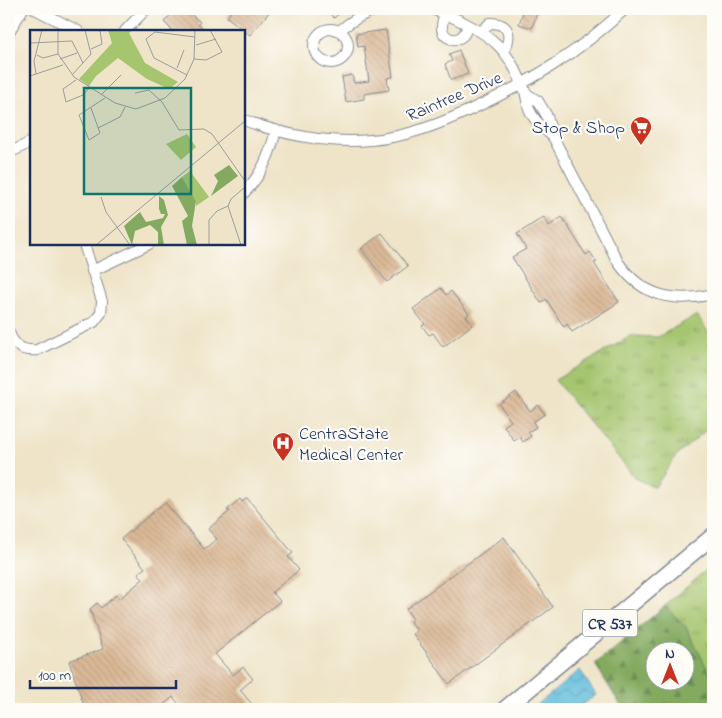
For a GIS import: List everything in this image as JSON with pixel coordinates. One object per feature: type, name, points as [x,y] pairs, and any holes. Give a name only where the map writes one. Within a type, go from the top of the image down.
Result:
[{"type":"main road","name":"CR 537","points":[[505,709],[713,536]]},
{"type":"street","points":[[9,32],[23,9]]},
{"type":"street","points":[[35,9],[76,30]]},
{"type":"street","points":[[126,30],[146,9]]},
{"type":"street","points":[[339,31],[361,15],[379,9]]},
{"type":"street","name":"Raintree Drive","points":[[245,120],[276,130],[328,140],[351,141],[390,138],[430,127],[525,89],[572,54],[625,9]]},
{"type":"street","points":[[438,10],[482,31],[504,52],[525,89],[528,106],[536,122],[552,135],[618,262],[629,276],[651,292],[669,298],[695,298],[713,294]]},
{"type":"street","points":[[438,10],[442,30],[449,38],[460,38],[465,33],[468,25]]},
{"type":"street","points":[[482,31],[490,23],[502,25],[508,31],[509,36],[509,42],[504,52]]},
{"type":"street","points":[[245,192],[262,172],[271,151],[276,130]]},
{"type":"street","points":[[9,153],[30,142]]},
{"type":"street","points":[[9,332],[14,343],[30,351],[37,350],[94,322],[101,313],[102,306],[84,245]]},
{"type":"street","points":[[92,271],[147,245]]},
{"type":"green space","points":[[697,315],[713,339],[713,424],[676,456],[655,487],[636,479],[555,380],[631,336],[658,337]]},
{"type":"green space","points":[[713,564],[713,680],[694,640],[685,626],[665,606]]},
{"type":"green space","points":[[665,606],[685,626],[692,640],[644,640],[644,690],[694,690],[694,643],[713,680],[713,709],[623,709],[595,664]]},
{"type":"water","points":[[580,670],[596,695],[577,709],[532,709]]},
{"type":"building","points":[[176,9],[193,9],[189,13],[200,22],[198,24],[205,30],[172,30],[164,22]]},
{"type":"building","points":[[233,9],[272,9],[250,35],[227,17]]},
{"type":"building","points":[[325,9],[344,9],[334,18]]},
{"type":"building","points":[[524,9],[538,9],[532,28],[519,24]]},
{"type":"building","points":[[386,30],[393,77],[387,78],[389,90],[364,94],[364,99],[346,102],[342,77],[352,75],[354,83],[369,81],[364,46],[358,47],[356,34]]},
{"type":"building","points":[[459,50],[468,74],[451,80],[445,64],[452,61],[449,54]]},
{"type":"building","points":[[544,217],[549,226],[562,217],[586,255],[590,252],[597,262],[594,263],[619,302],[572,332],[567,324],[564,327],[546,299],[541,303],[512,257],[526,249],[517,234]]},
{"type":"building","points":[[382,233],[408,266],[387,282],[361,249]]},
{"type":"building","points":[[441,288],[446,295],[451,291],[469,314],[466,316],[472,325],[443,347],[433,333],[429,335],[422,326],[425,324],[413,309]]},
{"type":"building","points":[[516,392],[530,411],[538,405],[545,414],[533,422],[536,427],[528,432],[531,436],[523,442],[520,437],[514,441],[504,426],[511,421],[499,404]]},
{"type":"building","points":[[247,498],[293,553],[288,557],[299,570],[272,592],[280,601],[215,654],[233,675],[243,667],[253,679],[240,690],[256,709],[183,709],[173,697],[158,709],[85,709],[69,661],[103,649],[90,609],[97,603],[101,608],[116,595],[119,599],[143,579],[138,573],[145,568],[121,539],[165,502],[204,549],[217,539],[208,529],[230,511],[227,510],[240,499],[242,502]]},
{"type":"building","points":[[504,537],[553,607],[449,684],[413,634],[417,631],[410,621],[413,619],[406,609]]},
{"type":"place","name":"Stop & Shop","points":[[641,146]]},
{"type":"place","name":"CentraState Medical Center","points":[[283,462]]}]
